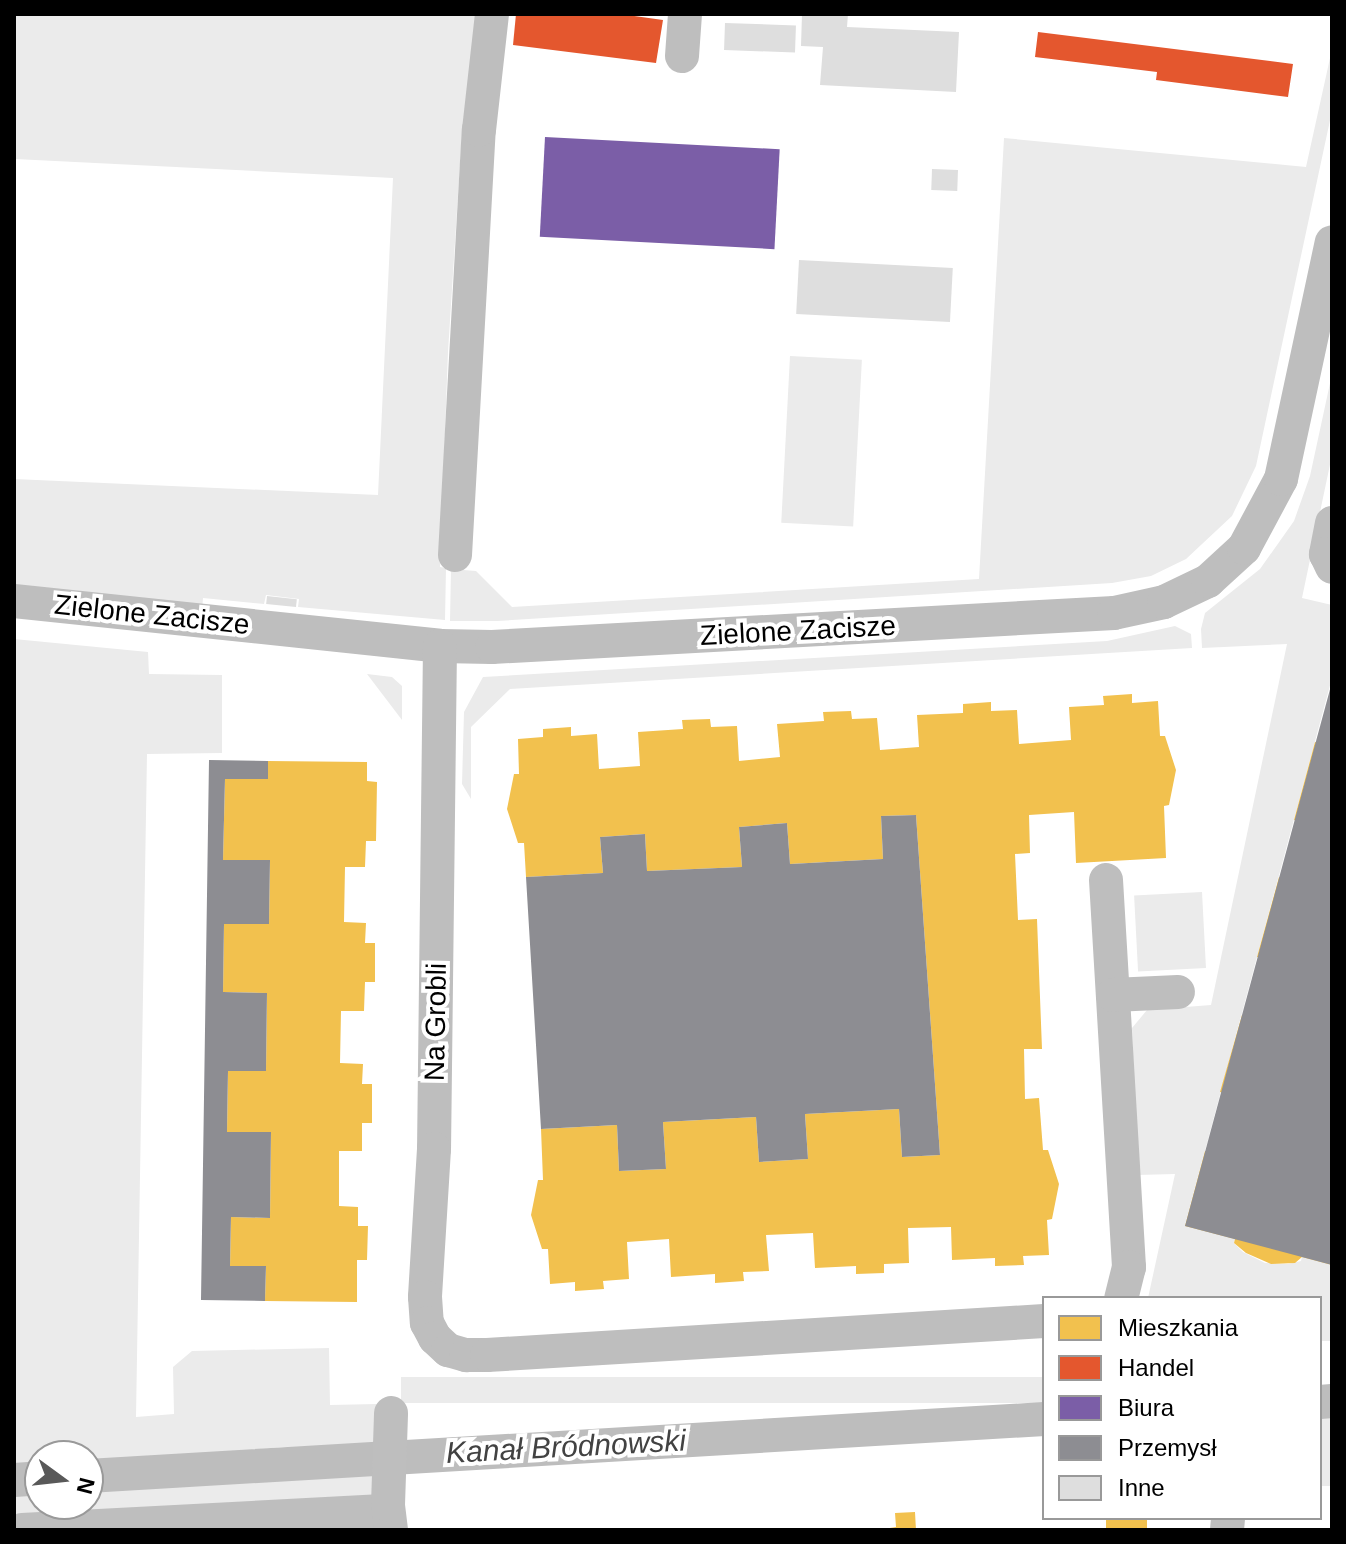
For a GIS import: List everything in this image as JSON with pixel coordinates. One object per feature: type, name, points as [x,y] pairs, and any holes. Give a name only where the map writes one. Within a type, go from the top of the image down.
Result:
[{"type":"street","points":[[455,555],[479,130],[492,14]]},
{"type":"street","points":[[682,56],[685,14]]},
{"type":"street","name":"Zielone Zacisze","points":[[14,601],[440,646],[521,647],[1099,614],[1164,602],[1208,581],[1244,548],[1281,479],[1332,245]]},
{"type":"street","points":[[1332,523],[1326,554],[1332,567]]},
{"type":"street","name":"Na Grobli","points":[[440,646],[434,1149],[426,1310],[427,1323],[435,1338],[448,1350],[466,1355],[487,1355],[1042,1321]]},
{"type":"street","points":[[1106,880],[1129,1267],[1122,1296]]},
{"type":"street","points":[[1113,995],[1178,992]]},
{"type":"street","points":[[22,1530],[389,1515],[391,1413]]},
{"type":"shaded area","points":[[14,14],[477,14],[462,132],[448,352],[440,567],[446,568],[445,620],[298,607],[299,599],[266,595],[264,604],[203,598],[202,610],[14,590],[14,479],[378,495],[393,178],[15,159],[14,185]]},
{"type":"shaded area","points":[[1332,49],[1332,111],[1256,466],[1232,516],[1186,559],[1151,576],[1112,583],[497,621],[450,621],[451,569],[476,571],[512,607],[979,579],[1004,138],[1306,167]]},
{"type":"shaded area","points":[[790,356],[862,360],[853,527],[781,523]]},
{"type":"shaded area","points":[[1332,374],[1332,455],[1302,598],[1332,605],[1332,678],[1185,1225],[1235,1239],[1234,1243],[1243,1252],[1265,1263],[1288,1264],[1301,1261],[1302,1257],[1332,1265],[1332,1341],[1322,1341],[1322,1296],[1148,1296],[1175,1174],[1137,1175],[1132,1028],[1147,1010],[1211,1005],[1287,644],[1202,648],[1201,629],[1205,613],[1260,569],[1294,521],[1310,476]]},
{"type":"shaded area","points":[[1175,626],[1191,634],[1192,648],[510,689],[471,727],[471,799],[462,784],[464,712],[483,677],[1107,641]]},
{"type":"shaded area","points":[[14,639],[148,652],[149,674],[222,675],[222,753],[147,754],[136,1417],[174,1414],[173,1367],[192,1351],[329,1348],[330,1405],[377,1404],[381,1446],[282,1447],[104,1461],[104,1440],[24,1440],[24,1466],[14,1467]]},
{"type":"shaded area","points":[[367,674],[392,677],[402,686],[402,720]]},
{"type":"shaded area","points":[[1202,892],[1206,968],[1138,971],[1134,896]]},
{"type":"shaded area","points":[[401,1377],[1042,1377],[1042,1403],[401,1403]]},
{"type":"shaded area","points":[[1322,1416],[1332,1416],[1332,1486],[1322,1486]]},
{"type":"shaded area","points":[[380,1472],[378,1504],[104,1515],[104,1488]]},
{"type":"shaded area","points":[[24,1493],[24,1518],[14,1518],[14,1494]]},
{"type":"building: Mieszkania","points":[[1132,694],[1132,703],[1158,701],[1160,736],[1165,736],[1176,770],[1169,805],[1164,806],[1166,858],[1076,863],[1074,812],[1029,815],[1030,853],[1015,854],[1018,920],[1037,919],[1042,1049],[1024,1049],[1025,1099],[1039,1098],[1043,1150],[1048,1150],[1059,1184],[1052,1219],[1047,1220],[1049,1255],[1023,1256],[1024,1265],[995,1266],[995,1258],[952,1260],[951,1227],[908,1228],[909,1263],[884,1264],[884,1273],[856,1274],[856,1266],[815,1268],[813,1233],[766,1235],[769,1271],[743,1272],[744,1281],[715,1283],[715,1274],[671,1277],[669,1239],[627,1242],[629,1279],[603,1281],[604,1289],[575,1291],[575,1282],[550,1284],[548,1249],[542,1249],[531,1215],[538,1180],[543,1180],[541,1129],[617,1125],[619,1171],[666,1169],[663,1122],[756,1117],[759,1162],[808,1159],[805,1114],[899,1109],[902,1157],[940,1155],[916,815],[881,816],[883,859],[790,864],[787,823],[739,827],[742,867],[647,871],[645,834],[600,837],[603,873],[526,877],[524,843],[518,843],[507,809],[514,774],[519,774],[518,739],[543,737],[543,729],[571,727],[571,736],[597,734],[599,769],[640,766],[638,732],[683,729],[682,720],[710,719],[711,727],[737,726],[739,761],[780,757],[777,724],[824,721],[823,712],[851,711],[852,719],[877,718],[880,750],[919,747],[917,715],[963,713],[963,704],[991,702],[991,711],[1017,710],[1019,744],[1071,740],[1069,707],[1104,705],[1103,696]]},
{"type":"building: Mieszkania","points":[[1315,742],[1332,746],[1332,830],[1294,820]]},
{"type":"building: Mieszkania","points":[[268,761],[367,762],[367,781],[377,782],[376,841],[366,841],[365,867],[345,867],[344,922],[366,923],[365,943],[375,943],[375,982],[365,982],[364,1011],[341,1011],[340,1063],[363,1064],[362,1084],[372,1084],[372,1123],[362,1123],[362,1151],[339,1151],[339,1206],[358,1207],[358,1226],[368,1226],[367,1260],[357,1260],[357,1302],[265,1301],[266,1266],[230,1266],[231,1217],[270,1218],[271,1132],[227,1132],[228,1071],[266,1071],[267,993],[223,992],[224,924],[269,924],[270,860],[223,860],[225,779],[268,779]]},
{"type":"building: Mieszkania","points":[[1332,855],[1332,1139],[1321,1180],[1332,1183],[1332,1265],[1302,1257],[1295,1263],[1271,1264],[1246,1253],[1234,1243],[1235,1239],[1185,1226],[1205,1151],[1248,1163],[1264,1104],[1220,1092],[1242,1015],[1286,1027],[1302,969],[1257,957],[1279,877],[1322,889]]},
{"type":"building: Mieszkania","points":[[915,1512],[916,1530],[877,1530],[896,1527],[895,1513]]},
{"type":"building: Mieszkania","points":[[1106,1520],[1147,1520],[1147,1530],[1106,1530]]},
{"type":"building: Handel","points":[[516,14],[620,14],[663,20],[656,63],[513,45]]},
{"type":"building: Handel","points":[[1038,32],[1293,64],[1288,97],[1156,80],[1157,72],[1035,57]]},
{"type":"building: Biura","points":[[545,137],[780,149],[774,249],[540,237]]},
{"type":"building: Przemysł","points":[[1332,682],[1332,1265],[1185,1226]]},
{"type":"building: Przemysł","points":[[209,760],[268,761],[268,779],[225,779],[223,860],[270,860],[269,924],[224,924],[223,992],[267,993],[266,1071],[228,1071],[227,1132],[271,1132],[270,1218],[231,1217],[230,1266],[266,1266],[265,1301],[201,1300]]},
{"type":"building: Przemysł","points":[[916,815],[940,1155],[902,1157],[899,1109],[805,1114],[808,1159],[759,1162],[756,1117],[663,1122],[666,1169],[619,1171],[617,1125],[541,1129],[526,877],[603,873],[600,837],[645,834],[647,871],[742,867],[739,827],[787,823],[790,864],[883,859],[881,816]]},
{"type":"building: Inne","points":[[802,14],[848,14],[847,27],[959,32],[956,92],[820,85],[823,47],[801,46]]},
{"type":"building: Inne","points":[[725,23],[796,25],[795,52],[724,50]]},
{"type":"building: Inne","points":[[932,169],[958,170],[957,191],[931,190]]},
{"type":"building: Inne","points":[[799,260],[953,268],[950,322],[796,314]]},
{"type":"building: Inne","points":[[267,596],[297,599],[296,607],[266,604]]},
{"type":"waterway","name":"Kanał Bródnowski","points":[[1322,1402],[1332,1401]]},
{"type":"waterway","name":"Kanał Bródnowski","points":[[104,1475],[1042,1419]]},
{"type":"waterway","name":"Kanał Bródnowski","points":[[14,1480],[24,1479]]},
{"type":"waterway","points":[[1227,1530],[1228,1520]]}]
